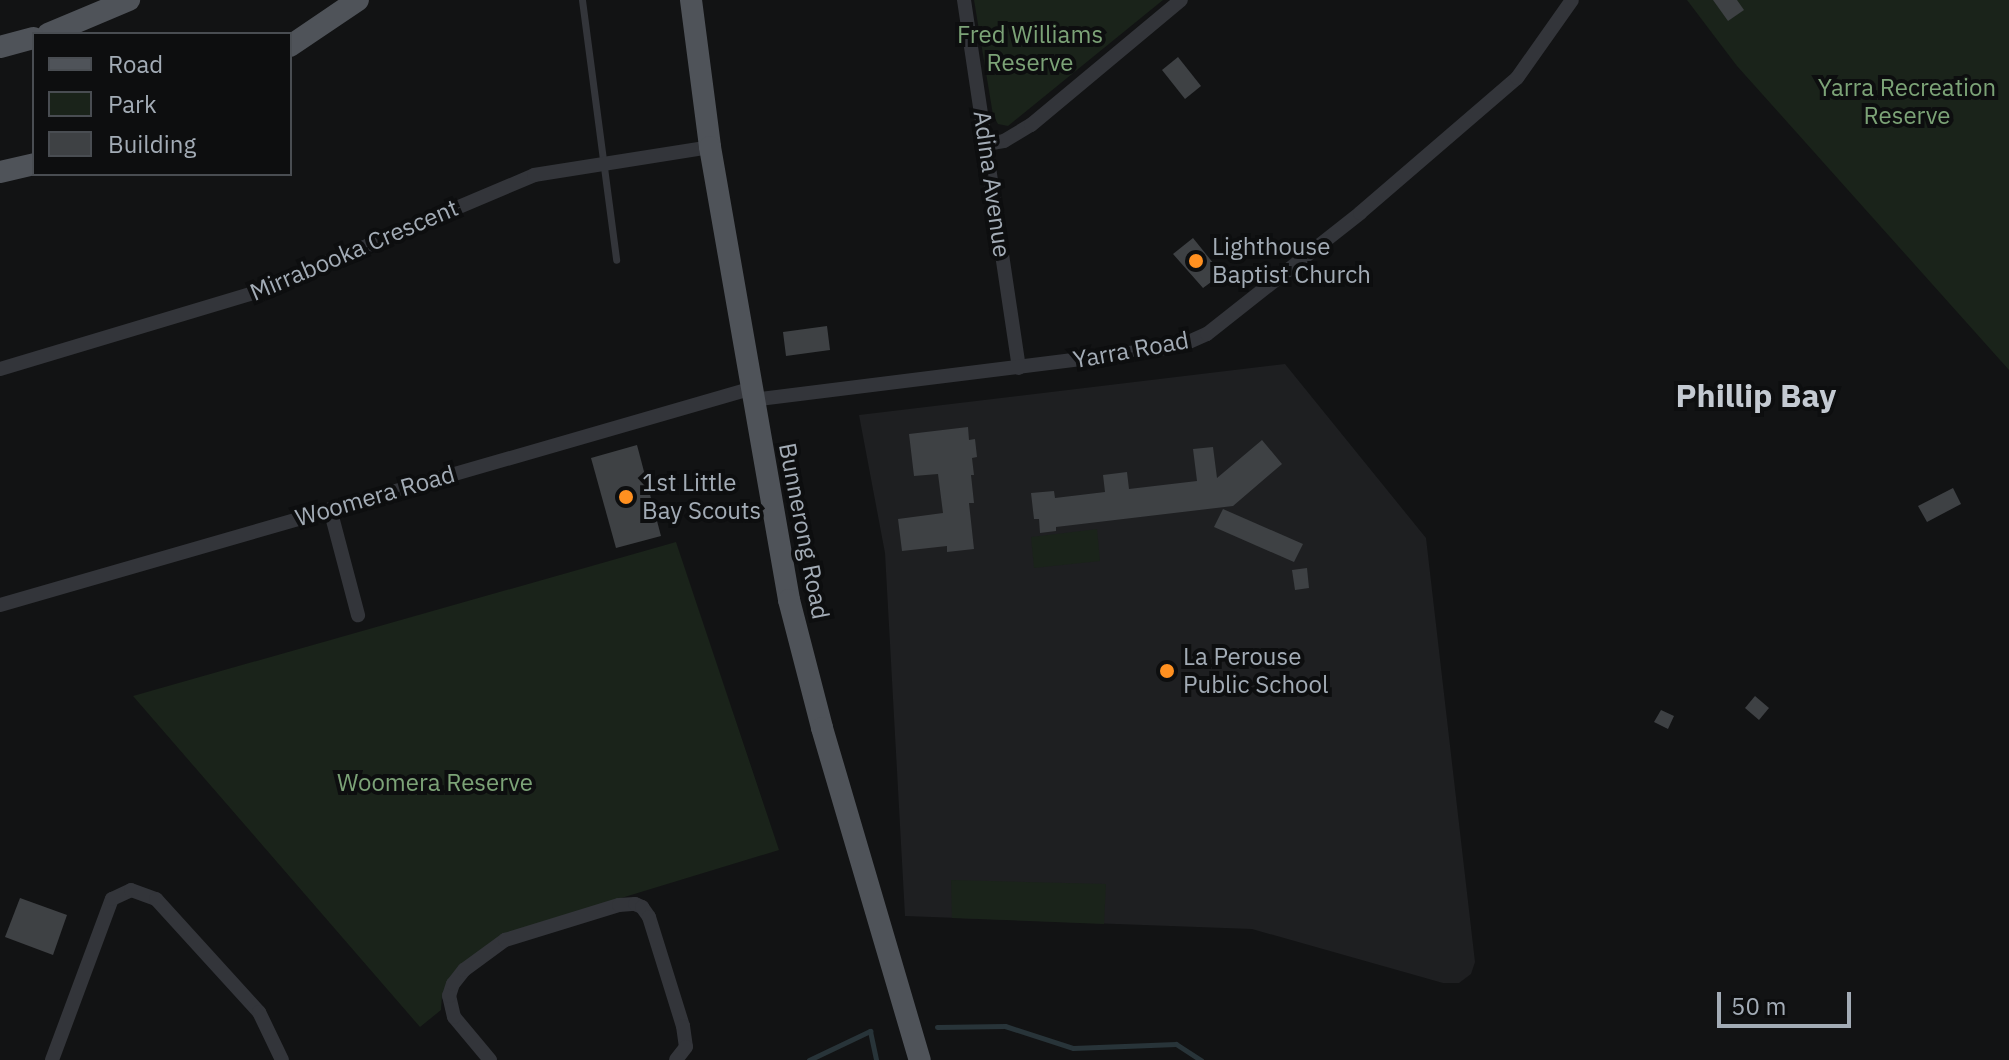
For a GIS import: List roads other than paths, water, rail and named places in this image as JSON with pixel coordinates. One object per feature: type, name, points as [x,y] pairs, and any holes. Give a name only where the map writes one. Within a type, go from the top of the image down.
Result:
[{"type":"main road","points":[[53,32],[129,0]]},
{"type":"main road","points":[[292,45],[358,0]]},
{"type":"main road","name":"Bunnerong Road","points":[[691,0],[710,147],[789,600],[822,728],[920,1060]]},
{"type":"main road","points":[[0,47],[32,39]]},
{"type":"main road","points":[[0,172],[32,164]]},
{"type":"street","name":"Adina Avenue","points":[[964,0],[1019,368]]},
{"type":"street","points":[[986,144],[1004,141],[1031,125],[1181,0]]},
{"type":"street","name":"Yarra Road","points":[[751,394],[1019,368],[1182,345],[1207,334],[1360,213],[1517,78],[1572,0]]},
{"type":"street","name":"Mirrabooka Crescent","points":[[0,369],[216,306],[534,175],[710,147]]},
{"type":"street","name":"Woomera Road","points":[[0,605],[330,509],[751,394]]},
{"type":"street","points":[[330,509],[358,615]]},
{"type":"street","points":[[52,1060],[112,899],[131,890],[156,899],[259,1012],[282,1060]]},
{"type":"street","points":[[490,1060],[454,1017],[449,996],[453,984],[464,970],[505,940],[619,905],[635,904],[642,907],[649,917],[683,1026],[686,1047],[676,1060]]},
{"type":"lane","points":[[582,0],[616,260]]},
{"type":"waterway","points":[[937,1027],[1005,1026],[1073,1048],[1176,1044],[1201,1060]]},
{"type":"waterway","points":[[809,1060],[870,1031],[876,1060]]},
{"type":"place","name":"Lighthouse Baptist Church","points":[[1196,261]]},
{"type":"place","name":"1st Little Bay Scouts","points":[[626,497]]},
{"type":"place","name":"La Perouse Public School","points":[[1167,671]]},
{"type":"district","name":"Phillip Bay","points":[[1756,395]]},
{"type":"park label","name":"Fred Williams Reserve","points":[[1030,49]]},
{"type":"park label","name":"Yarra Recreation Reserve","points":[[1907,102]]},
{"type":"park label","name":"Woomera Reserve","points":[[435,783]]}]
